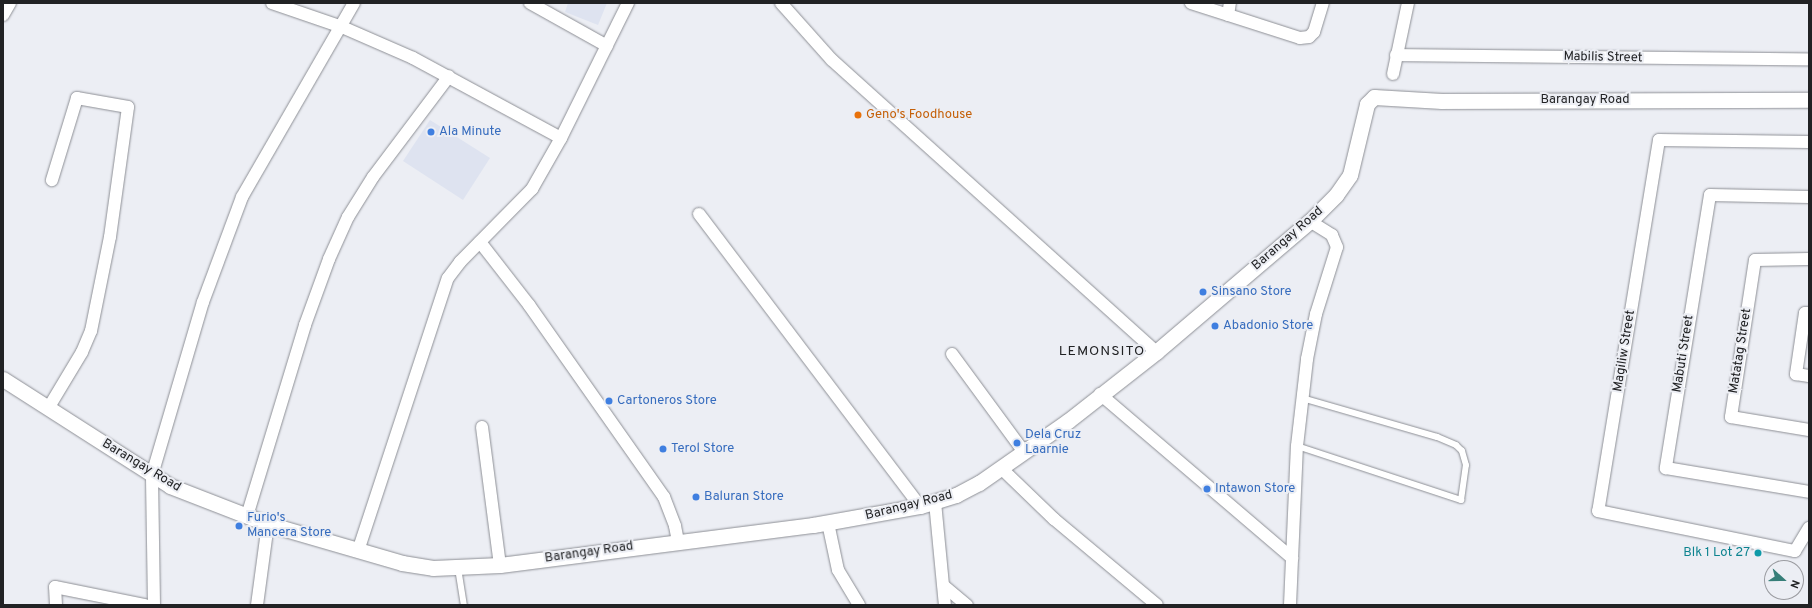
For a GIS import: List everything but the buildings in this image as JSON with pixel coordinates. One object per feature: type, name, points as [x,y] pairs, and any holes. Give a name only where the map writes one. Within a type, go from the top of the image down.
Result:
[{"type":"street","points":[[3,15],[10,3]]},
{"type":"street","points":[[272,3],[342,27],[449,76],[562,138]]},
{"type":"street","points":[[154,605],[152,476],[203,302],[242,197],[342,27],[354,3]]},
{"type":"street","points":[[530,3],[607,46]]},
{"type":"street","points":[[358,551],[441,295],[452,273],[532,188],[562,138],[628,3]]},
{"type":"street","points":[[781,3],[832,60],[1156,352]]},
{"type":"street","points":[[1191,3],[1229,9],[1300,38],[1309,37],[1314,32],[1323,3]]},
{"type":"street","points":[[1393,74],[1408,3]]},
{"type":"street","name":"Mabilis Street","points":[[1396,55],[1809,60]]},
{"type":"street","points":[[247,516],[305,326],[329,259],[348,217],[373,177],[449,76]]},
{"type":"street","name":"Barangay Road","points":[[3,379],[49,407],[152,476],[191,496],[268,524],[402,563],[434,568],[500,565],[828,523],[920,506],[968,489],[1024,452],[1156,352],[1310,221],[1336,195],[1350,175],[1367,104],[1374,97],[1442,100],[1809,100]]},
{"type":"street","points":[[49,407],[82,352],[91,331],[110,237],[128,107],[77,98],[52,180]]},
{"type":"street","name":"Magiliw Street","points":[[1809,142],[1659,140],[1598,511],[1795,551],[1809,528]]},
{"type":"street","name":"Mabuti Street","points":[[1809,197],[1710,195],[1666,468],[1809,492]]},
{"type":"street","points":[[699,214],[920,506]]},
{"type":"street","points":[[1290,605],[1297,446],[1307,359],[1316,314],[1337,247],[1332,235],[1310,221]]},
{"type":"street","points":[[480,242],[529,305],[664,498],[675,526],[678,542]]},
{"type":"street","name":"Matatag Street","points":[[1809,259],[1755,260],[1731,417],[1809,430]]},
{"type":"street","points":[[1809,313],[1805,313],[1796,374],[1809,376]]},
{"type":"street","points":[[952,354],[1024,452]]},
{"type":"street","points":[[1100,394],[1292,558]]},
{"type":"street","points":[[482,427],[500,565]]},
{"type":"street","points":[[1001,468],[1054,519],[1157,605]]},
{"type":"street","points":[[934,502],[945,605]]},
{"type":"street","points":[[828,523],[838,570],[859,605]]},
{"type":"street","points":[[257,605],[268,524]]},
{"type":"street","points":[[944,586],[967,605]]},
{"type":"street","points":[[56,605],[55,587],[145,605]]},
{"type":"lane","points":[[1297,446],[1461,500],[1466,465],[1462,451],[1456,445],[1302,398]]},
{"type":"lane","points":[[458,568],[464,605]]},
{"type":"shaded area","points":[[568,3],[607,3],[598,25],[565,12]]},
{"type":"shaded area","points":[[430,120],[490,158],[463,200],[403,161]]},
{"type":"place","name":"Geno's Foodhouse","points":[[858,115]]},
{"type":"place","name":"Ala Minute","points":[[431,132]]},
{"type":"place","name":"Sinsano Store","points":[[1203,292]]},
{"type":"place","name":"Abadonio Store","points":[[1215,326]]},
{"type":"place","name":"Cartoneros Store","points":[[609,401]]},
{"type":"place","name":"Dela Cruz Laarnie","points":[[1017,443]]},
{"type":"place","name":"Terol Store","points":[[663,449]]},
{"type":"place","name":"Intawon Store","points":[[1207,489]]},
{"type":"place","name":"Baluran Store","points":[[696,497]]},
{"type":"place","name":"Furio's Mancera Store","points":[[239,526]]},
{"type":"place","name":"Blk 1 Lot 27","points":[[1758,553]]},
{"type":"district","name":"LEMONSITO","points":[[1102,352]]}]
